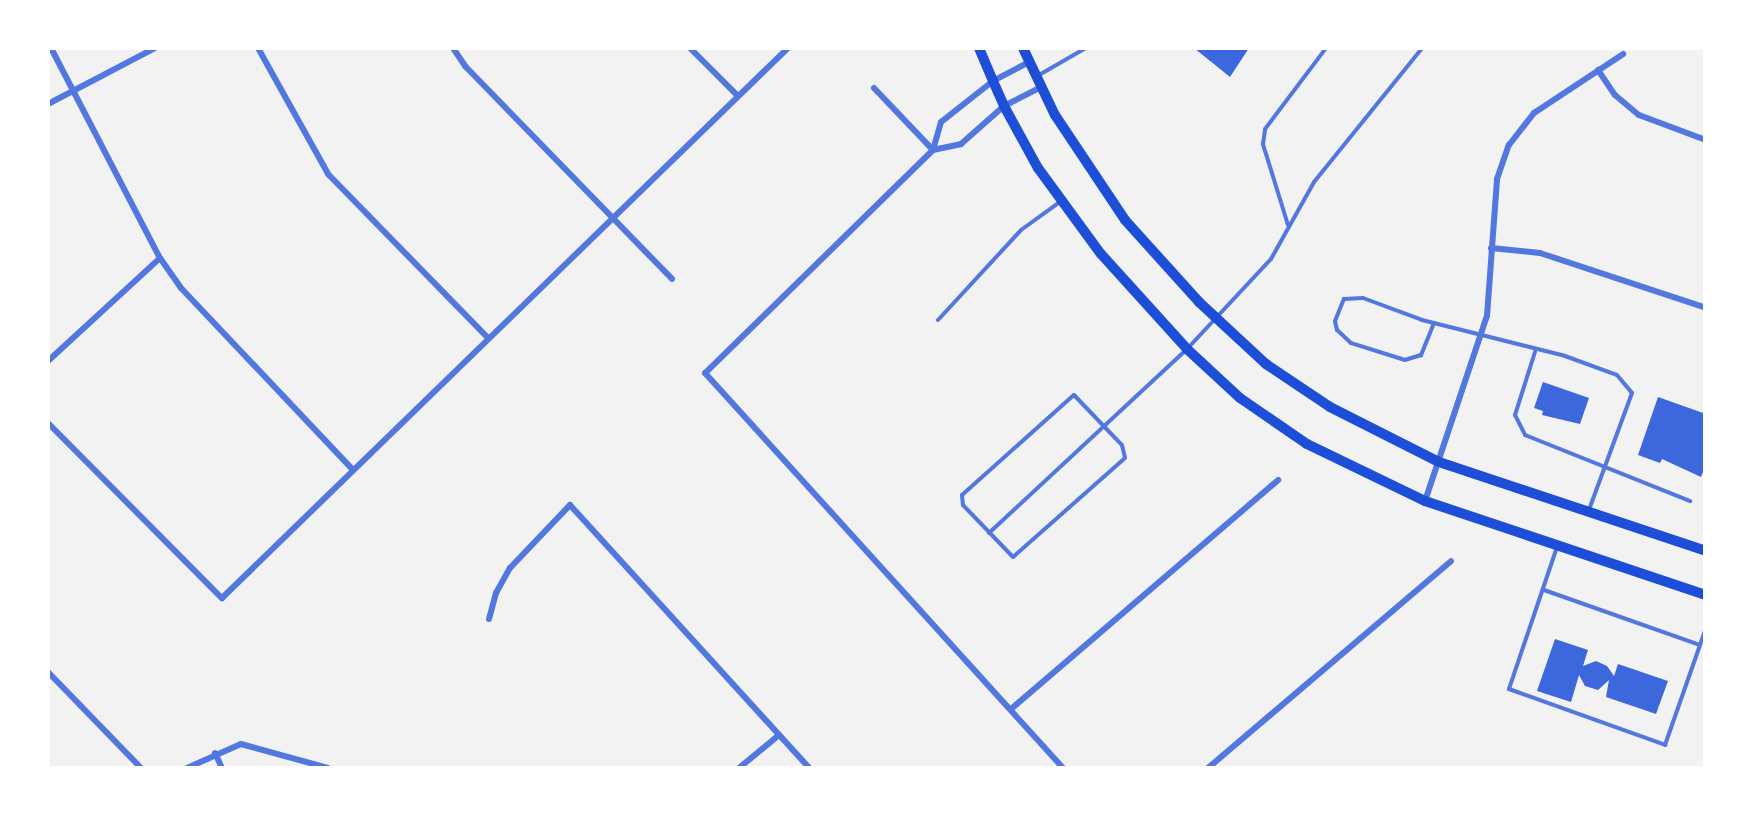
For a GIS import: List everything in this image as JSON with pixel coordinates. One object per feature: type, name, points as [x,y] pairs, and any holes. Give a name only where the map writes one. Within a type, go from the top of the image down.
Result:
[{"type":"main road","points":[[979,48],[1004,106],[1062,201],[1101,254],[1187,349],[1240,398],[1307,444],[1425,501],[1706,595]]},
{"type":"main road","points":[[1023,48],[1071,141],[1125,220],[1216,320],[1266,364],[1330,407],[1439,462],[1706,551]]},
{"type":"street","points":[[51,48],[160,258],[181,288],[354,470]]},
{"type":"street","points":[[48,104],[156,48]]},
{"type":"street","points":[[258,48],[328,174],[488,338]]},
{"type":"street","points":[[453,48],[464,66],[672,279]]},
{"type":"street","points":[[690,48],[738,96]]},
{"type":"street","points":[[48,423],[222,598],[788,48]]},
{"type":"street","points":[[1425,501],[1483,334],[1497,179],[1509,145],[1534,113],[1623,54]]},
{"type":"street","points":[[1029,62],[940,122],[933,150],[705,373],[1063,768]]},
{"type":"street","points":[[1598,70],[1614,95],[1639,115],[1706,140]]},
{"type":"street","points":[[933,150],[961,144],[1038,82]]},
{"type":"street","points":[[874,88],[933,150]]},
{"type":"street","points":[[1491,248],[1540,253],[1706,308]]},
{"type":"street","points":[[48,361],[160,258]]},
{"type":"street","points":[[1011,708],[1278,480]]},
{"type":"street","points":[[490,619],[496,593],[510,568],[570,505],[809,768]]},
{"type":"street","points":[[1208,768],[1451,561]]},
{"type":"street","points":[[48,672],[141,768]]},
{"type":"street","points":[[739,768],[779,735]]},
{"type":"street","points":[[188,768],[241,744],[328,768]]},
{"type":"street","points":[[216,753],[222,768]]},
{"type":"street","points":[[294,768],[298,758]]},
{"type":"lane","points":[[1038,82],[1086,48]]},
{"type":"lane","points":[[1288,225],[1263,144],[1265,130],[1326,48]]},
{"type":"lane","points":[[989,533],[1187,349],[1271,259],[1314,182],[1422,48]]},
{"type":"lane","points":[[938,320],[1021,230],[1062,201]]},
{"type":"lane","points":[[1434,323],[1422,355],[1405,360],[1351,343],[1337,330],[1335,320],[1344,299],[1353,296],[1617,374],[1632,393],[1588,512]]},
{"type":"lane","points":[[1535,352],[1516,415],[1518,427],[1525,435],[1690,500]]},
{"type":"lane","points":[[1074,395],[1105,425],[1126,452],[1119,465],[1017,557],[963,505],[962,495],[1074,395]]},
{"type":"lane","points":[[1557,546],[1509,689],[1665,745],[1706,628]]},
{"type":"lane","points":[[1543,590],[1700,646]]},
{"type":"building","points":[[1194,48],[1249,48],[1230,77]]},
{"type":"building","points":[[1543,382],[1589,398],[1580,424],[1542,415],[1543,411],[1534,408]]},
{"type":"building","points":[[1658,397],[1706,414],[1706,464],[1701,477],[1662,459],[1660,463],[1638,455]]},
{"type":"building","points":[[1555,639],[1588,650],[1583,666],[1596,661],[1607,666],[1614,676],[1618,664],[1668,681],[1656,714],[1606,697],[1609,680],[1598,690],[1585,686],[1579,675],[1571,702],[1537,691]]}]
